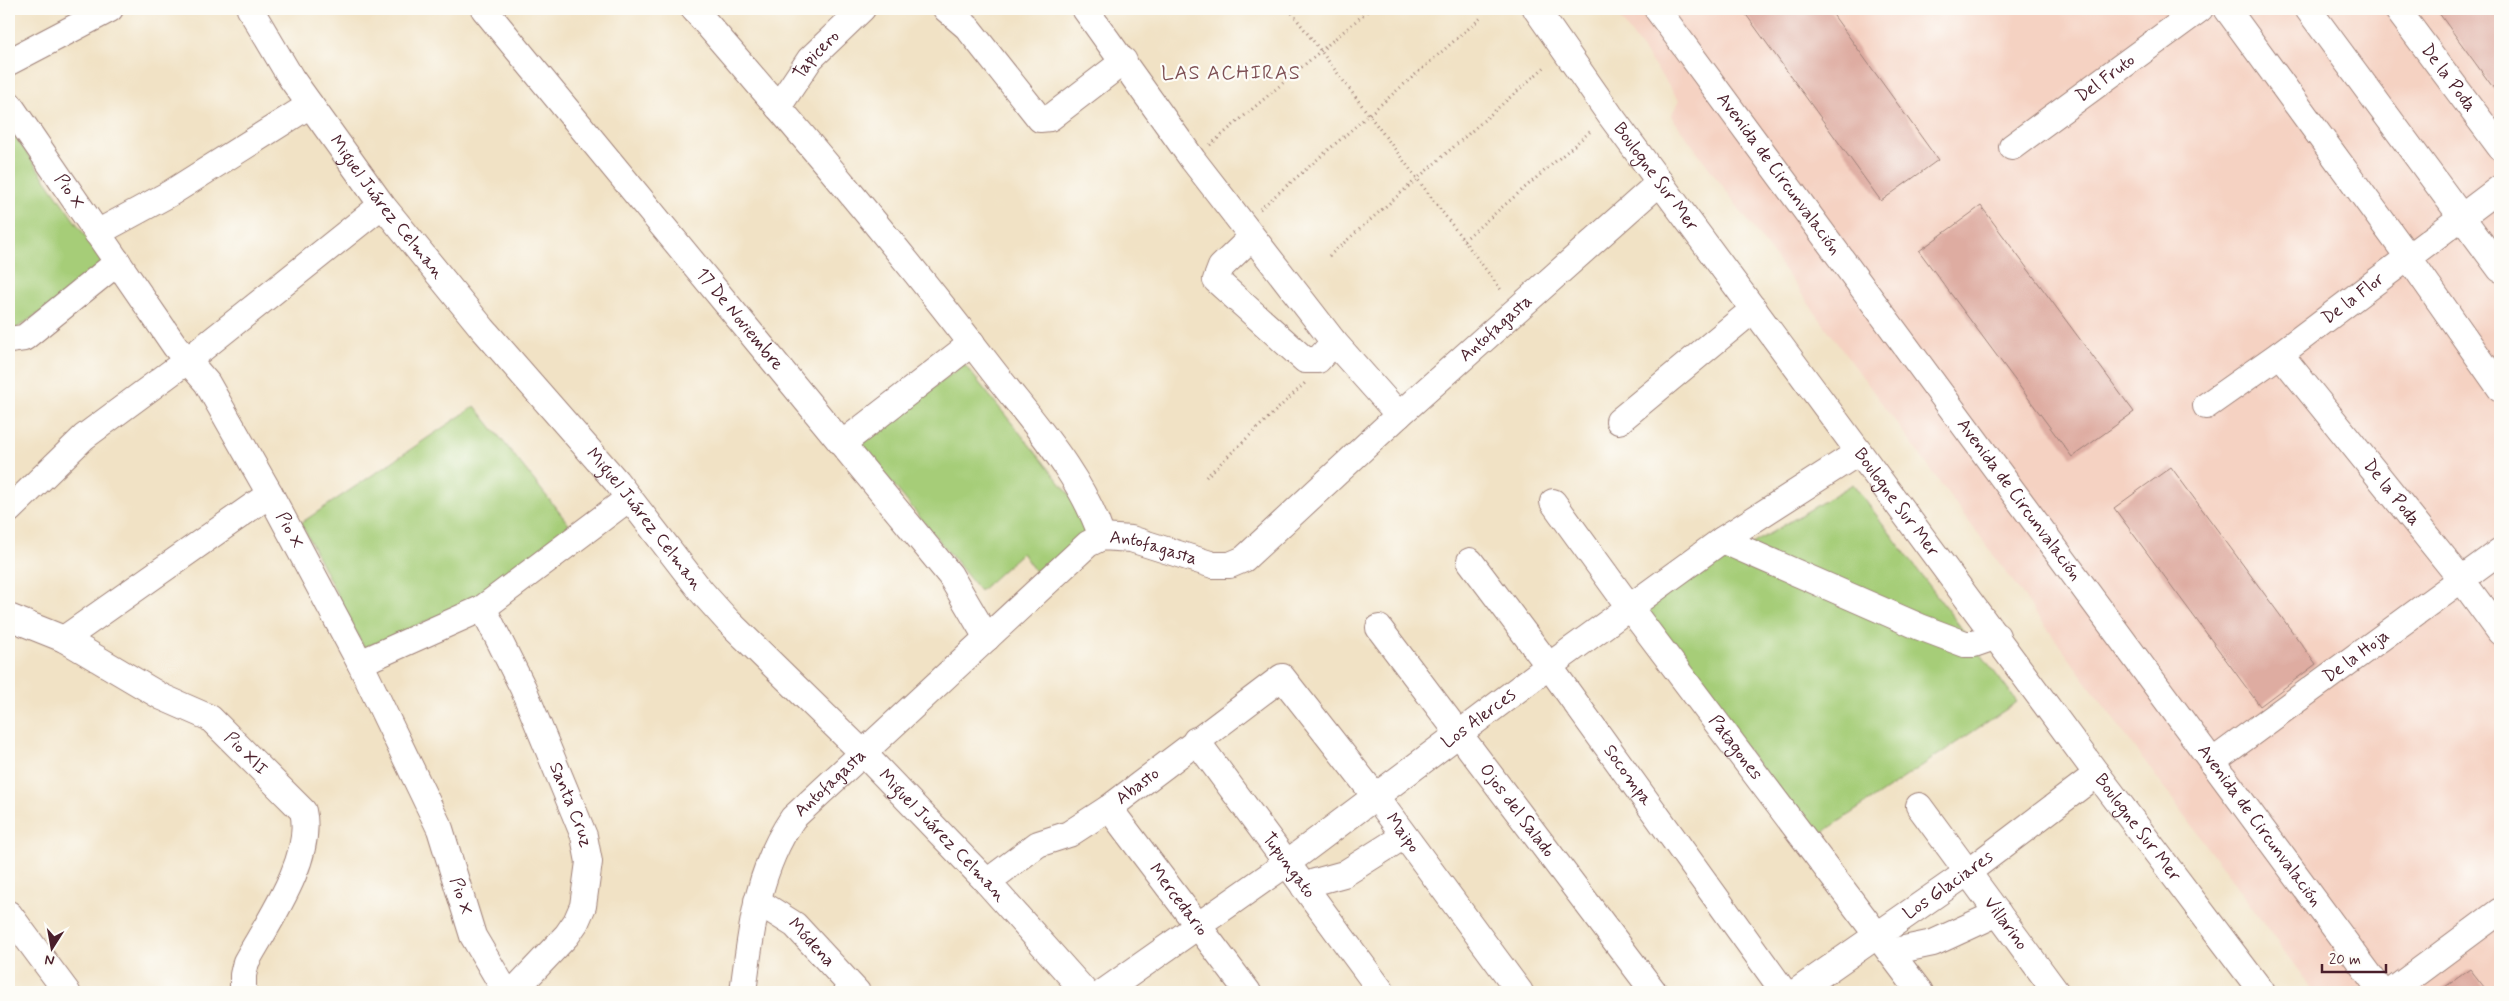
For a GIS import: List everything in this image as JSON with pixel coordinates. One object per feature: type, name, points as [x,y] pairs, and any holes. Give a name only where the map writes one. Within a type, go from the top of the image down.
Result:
[{"type":"street","points":[[9,62],[110,9]]},
{"type":"street","name":"Miguel Juárez Celman","points":[[250,9],[276,55],[382,206],[483,328],[629,498],[701,591],[728,621],[863,753],[987,882],[1085,992]]},
{"type":"street","name":"17 De Noviembre","points":[[484,9],[950,576],[987,638]]},
{"type":"street","points":[[694,9],[778,107],[972,343],[1077,480],[1092,509],[1102,537]]},
{"type":"street","name":"Tapicero","points":[[778,107],[810,59],[862,9]]},
{"type":"street","points":[[946,9],[967,27],[1040,118],[1050,118],[1124,60]]},
{"type":"street","points":[[1085,9],[1124,60],[1193,160],[1248,230],[1326,351],[1399,415]]},
{"type":"street","name":"Boulogne Sur Mer","points":[[1536,9],[1610,115],[1997,636],[2097,774],[2262,992]]},
{"type":"street","name":"Avenida de Circunvalación","points":[[1657,9],[2382,992]]},
{"type":"street","name":"Del Fruto","points":[[2012,147],[2200,9]]},
{"type":"street","points":[[2227,9],[2409,258],[2500,388]]},
{"type":"street","points":[[2308,9],[2500,269]]},
{"type":"street","name":"De la Poda","points":[[2397,9],[2500,146]]},
{"type":"street","name":"Pio X","points":[[9,104],[175,346],[207,383],[270,494],[360,663],[440,829],[473,936],[506,992]]},
{"type":"street","points":[[97,233],[169,194],[310,104]]},
{"type":"street","name":"Antofagasta","points":[[743,992],[757,901],[774,848],[793,818],[1088,544],[1102,537],[1131,539],[1213,565],[1230,565],[1244,559],[1399,415],[1660,182]]},
{"type":"street","name":"De la Flor","points":[[2206,406],[2280,354],[2500,188]]},
{"type":"street","points":[[9,510],[84,437],[188,360],[382,206]]},
{"type":"street","points":[[1248,230],[1221,267],[1216,280],[1305,360],[1326,351]]},
{"type":"street","points":[[9,340],[24,338],[118,262]]},
{"type":"street","points":[[1619,421],[1754,309]]},
{"type":"street","points":[[842,443],[972,343]]},
{"type":"street","name":"De la Poda","points":[[2280,354],[2461,580],[2500,632]]},
{"type":"street","name":"Los Alerces","points":[[1104,992],[1286,863],[1549,666],[1722,540],[1859,452]]},
{"type":"street","points":[[64,640],[270,494]]},
{"type":"street","points":[[360,663],[483,608],[629,498]]},
{"type":"street","name":"Patagones","points":[[1553,502],[1630,608],[1920,992]]},
{"type":"street","points":[[1722,540],[1965,644],[1974,644],[1997,636]]},
{"type":"street","name":"De la Hoja","points":[[2212,762],[2500,550]]},
{"type":"street","name":"Socompa","points":[[1470,562],[1549,666],[1784,992]]},
{"type":"street","name":"Santa Cruz","points":[[483,608],[524,688],[584,836],[589,862],[585,898],[576,922],[567,935],[513,992]]},
{"type":"street","name":"Pio XII","points":[[9,617],[64,640],[162,697],[210,718],[303,812],[304,840],[296,865],[246,962],[243,975],[243,992]]},
{"type":"street","name":"Ojos del Salado","points":[[1380,628],[1461,733],[1654,992]]},
{"type":"street","name":"Abasto","points":[[987,882],[1038,844],[1070,834],[1109,808],[1282,676]]},
{"type":"street","name":"Maipo","points":[[1282,676],[1376,797],[1520,992]]},
{"type":"street","name":"Tupungato","points":[[1196,740],[1382,992]]},
{"type":"street","name":"Los Glaciares","points":[[1796,992],[1884,944],[1968,872],[2097,774]]},
{"type":"street","name":"Villarino","points":[[1919,806],[2056,992]]},
{"type":"street","name":"Mercedario","points":[[1109,808],[1248,992]]},
{"type":"street","points":[[1304,887],[1344,874],[1404,836]]},
{"type":"street","name":"Módena","points":[[757,901],[796,925],[857,992]]},
{"type":"street","points":[[2391,992],[2500,911]]},
{"type":"street","points":[[1884,944],[1932,943],[1998,913]]},
{"type":"street","points":[[9,914],[60,990]]},
{"type":"path","points":[[1289,9],[1516,309]]},
{"type":"path","points":[[1193,160],[1370,9]]},
{"type":"path","points":[[1248,230],[1369,115],[1483,16]]},
{"type":"path","points":[[1328,256],[1565,50]]},
{"type":"path","points":[[1464,240],[1610,115]]},
{"type":"path","points":[[1206,476],[1313,375],[1326,351]]},
{"type":"shaded area","points":[[1613,9],[2500,9],[2500,992],[2314,992],[1671,116],[1679,100]]},
{"type":"green space","points":[[9,128],[108,268],[9,333]]},
{"type":"green space","points":[[964,364],[1070,495],[1089,529],[1039,577],[1022,553],[980,591],[861,445]]},
{"type":"green space","points":[[475,406],[571,527],[472,602],[364,648],[301,523]]},
{"type":"green space","points":[[1853,484],[2017,702],[1813,839],[1643,609]]},
{"type":"building","points":[[1742,9],[1829,9],[1938,160],[1881,201]]},
{"type":"building","points":[[2436,9],[2500,9],[2500,97]]},
{"type":"building","points":[[1981,206],[2134,412],[2072,457],[1919,251]]},
{"type":"building","points":[[2171,467],[2316,664],[2260,706],[2114,508]]},
{"type":"building","points":[[2470,969],[2488,992],[2438,992]]},
{"type":"district","name":"LAS ACHIRAS","points":[[1231,73]]}]
